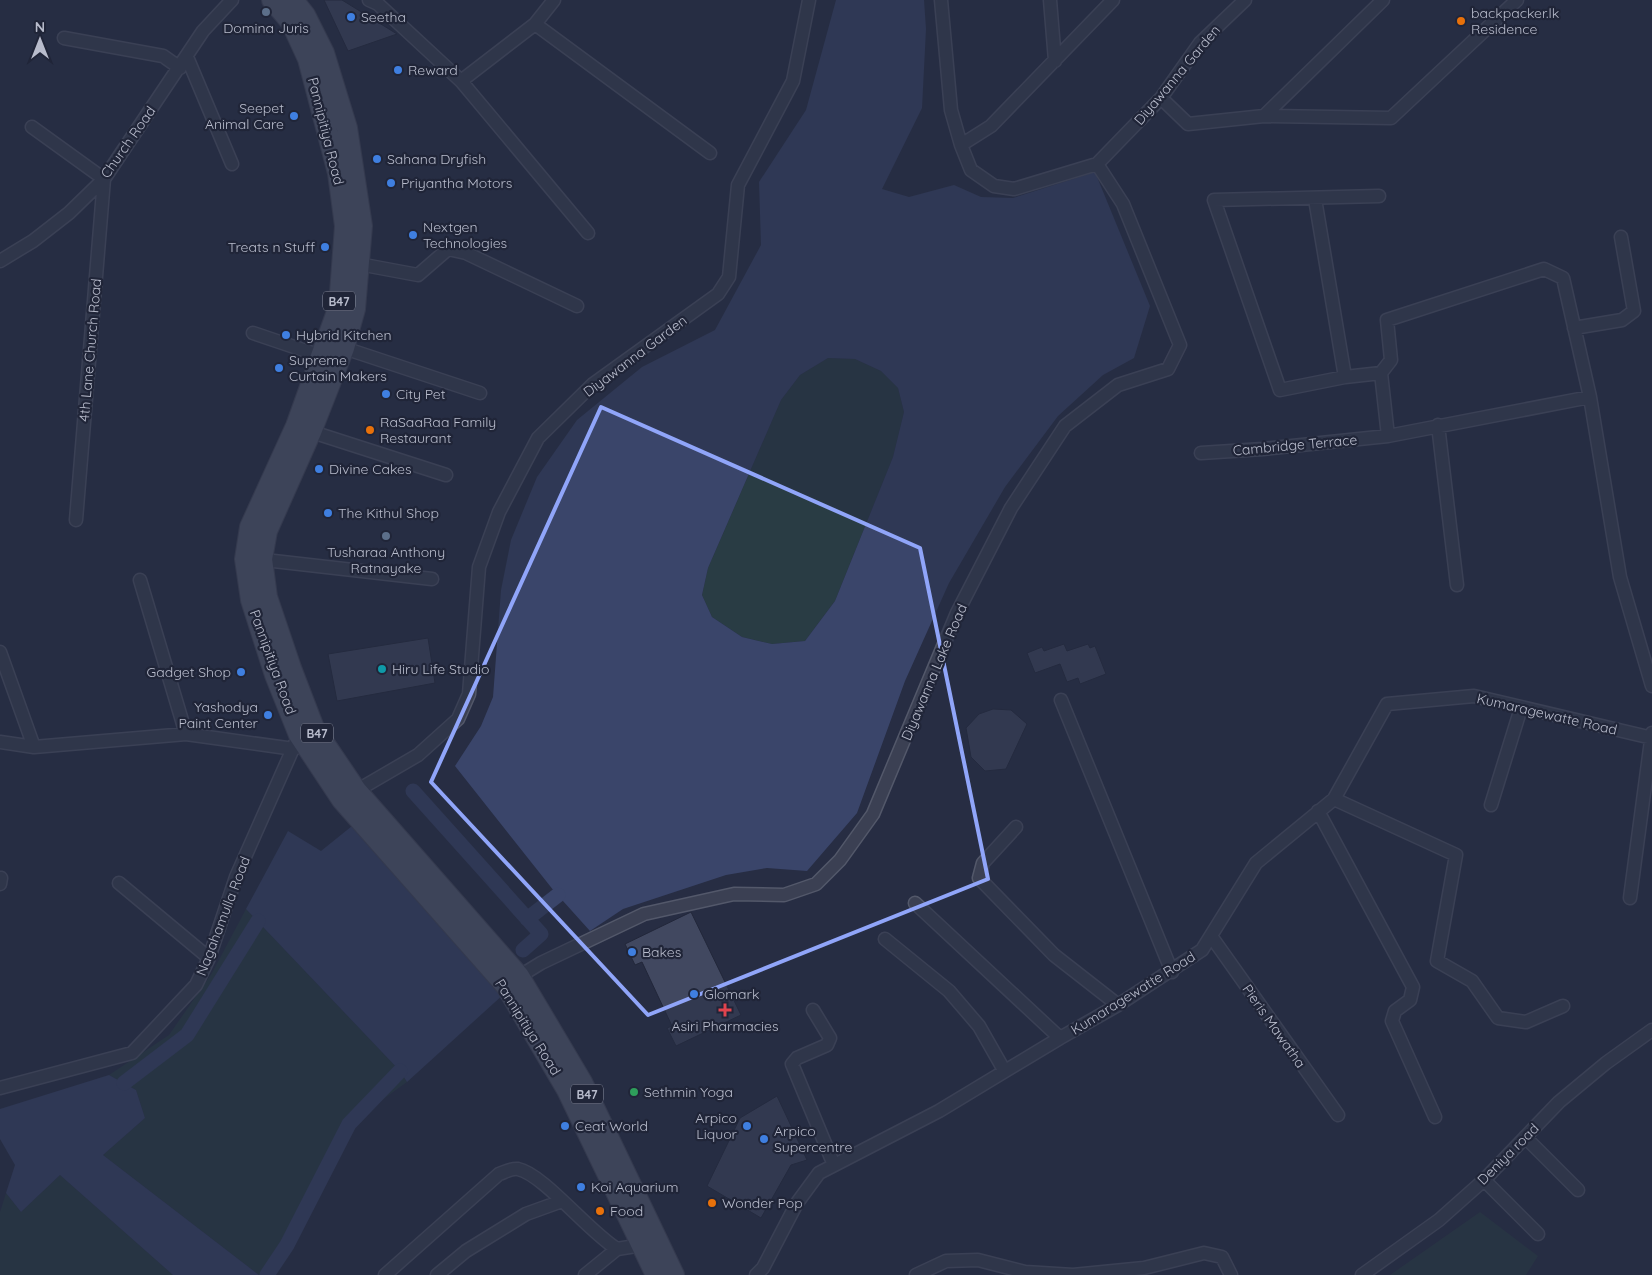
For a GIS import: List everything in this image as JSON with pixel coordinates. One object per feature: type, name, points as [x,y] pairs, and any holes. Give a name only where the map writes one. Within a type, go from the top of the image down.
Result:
[{"type":"main road","name":"Pannipitiya Road","points":[[272,0],[291,22],[308,59],[338,173],[345,226],[339,306],[321,356],[304,429]]},
{"type":"main road","name":"Pannipitiya Road","points":[[293,0],[305,15],[324,53],[347,128],[362,226],[360,264],[355,309],[344,348],[304,429],[250,527],[253,559],[251,600],[275,675],[302,737],[349,795],[512,981],[582,1082],[674,1275]]},
{"type":"main road","name":"Pannipitiya Road","points":[[512,981],[656,1275]]},
{"type":"street","name":"Church Road","points":[[0,261],[33,241],[69,213],[104,179],[203,31],[232,0]]},
{"type":"street","points":[[369,0],[378,4],[462,81],[588,233]]},
{"type":"street","points":[[462,81],[535,24],[554,0]]},
{"type":"street","name":"Diyawanna Garden","points":[[349,795],[418,755],[458,719],[469,694],[479,567],[499,512],[538,438],[593,384],[718,294],[729,277],[738,185],[793,81],[809,0]]},
{"type":"street","name":"Diyawanna Garden","points":[[941,0],[951,110],[961,145],[971,170],[994,186],[1014,189],[1097,164],[1161,98],[1200,43],[1245,0]]},
{"type":"street","points":[[1050,0],[1055,61]]},
{"type":"street","points":[[961,145],[992,126],[1114,0]]},
{"type":"street","points":[[1264,116],[1383,0]]},
{"type":"street","points":[[1161,98],[1188,124],[1264,116],[1391,118],[1516,0]]},
{"type":"street","points":[[535,24],[710,153]]},
{"type":"street","points":[[64,38],[163,56],[180,68]]},
{"type":"street","points":[[187,56],[232,164]]},
{"type":"street","points":[[32,127],[104,179]]},
{"type":"street","name":"Diyawanna Lake Road","points":[[512,981],[547,959],[644,914],[734,894],[784,894],[816,884],[840,860],[873,814],[958,613],[1011,508],[1065,426],[1118,385],[1168,369],[1180,345],[1123,204],[1097,164]]},
{"type":"street","name":"4th Lane Church Road","points":[[76,520],[104,179]]},
{"type":"street","points":[[1379,196],[1214,200],[1280,390],[1345,377],[1381,373]]},
{"type":"street","points":[[1315,199],[1345,377]]},
{"type":"street","points":[[1574,328],[1622,320],[1634,311],[1621,238]]},
{"type":"street","points":[[360,264],[418,275],[448,249],[466,253],[577,306]]},
{"type":"street","points":[[1388,436],[1381,373],[1391,360],[1387,320],[1544,268],[1563,278],[1590,398],[1620,577],[1652,686]]},
{"type":"street","points":[[253,333],[321,356]]},
{"type":"street","points":[[344,348],[480,393]]},
{"type":"street","name":"Cambridge Terrace","points":[[1201,453],[1263,449],[1388,436],[1438,425],[1590,398]]},
{"type":"street","points":[[1438,425],[1457,585]]},
{"type":"street","points":[[304,429],[446,475]]},
{"type":"street","points":[[253,559],[432,579]]},
{"type":"street","points":[[140,580],[186,734]]},
{"type":"street","points":[[0,652],[34,747]]},
{"type":"street","name":"Kumaragewatte Road","points":[[764,1273],[797,1204],[819,1173],[939,1110],[1004,1070],[1118,1006],[1172,972],[1202,950],[1256,863],[1334,799],[1387,704],[1474,696],[1652,738]]},
{"type":"street","points":[[1061,700],[1172,972]]},
{"type":"street","points":[[1491,805],[1521,708]]},
{"type":"street","points":[[1630,898],[1652,732]]},
{"type":"street","points":[[0,742],[34,747],[186,734],[302,737]]},
{"type":"street","name":"Nagahamulla Road","points":[[0,1088],[132,1053],[196,985],[209,958],[236,876],[302,737]]},
{"type":"street","points":[[1334,799],[1456,855],[1437,961],[1472,981],[1498,1018],[1526,1022],[1563,1006]]},
{"type":"street","points":[[1318,811],[1412,988],[1410,1000],[1394,1011],[1392,1020],[1435,1117]]},
{"type":"street","points":[[1016,828],[983,863],[979,878],[1054,955],[1118,1006]]},
{"type":"street","points":[[119,883],[209,958]]},
{"type":"street","points":[[915,903],[1060,1038]]},
{"type":"street","name":"Pieris Mawatha","points":[[1211,936],[1338,1115]]},
{"type":"street","points":[[885,939],[949,991],[979,1026],[1004,1070]]},
{"type":"street","points":[[813,1010],[830,1038],[827,1045],[797,1058],[792,1064],[834,1165]]},
{"type":"street","name":"Deniya road","points":[[1362,1275],[1439,1220],[1484,1180],[1559,1102],[1606,1063],[1652,1030]]},
{"type":"street","points":[[1525,1137],[1578,1190]]},
{"type":"street","points":[[385,1275],[499,1174],[516,1168],[531,1173],[602,1240],[617,1249]]},
{"type":"street","points":[[1484,1180],[1538,1234]]},
{"type":"street","points":[[437,1275],[466,1251],[526,1214],[562,1202]]},
{"type":"street","points":[[585,1275],[617,1249],[642,1245]]},
{"type":"street","points":[[916,1275],[946,1261],[978,1260],[1026,1272],[1074,1275],[1144,1268],[1204,1253],[1222,1257],[1231,1275]]},
{"type":"highlighted area","points":[[601,407],[920,548],[988,879],[648,1015],[431,782]]},
{"type":"shaded area","points":[[828,358],[855,359],[881,371],[898,388],[904,412],[893,457],[835,601],[805,641],[772,644],[742,637],[712,617],[702,595],[708,568],[781,400],[800,375]]},
{"type":"shaded area","points":[[246,909],[400,1071],[407,1082],[349,1124],[287,1245],[267,1275],[259,1275],[103,1155],[145,1118],[136,1090],[109,1075],[169,1035],[212,973]]},
{"type":"shaded area","points":[[60,1175],[173,1275],[0,1275],[0,1212],[6,1193],[21,1212]]},
{"type":"shaded area","points":[[1480,1212],[1538,1256],[1526,1275],[1390,1275]]},
{"type":"water","points":[[836,0],[924,0],[926,29],[922,108],[882,189],[909,197],[954,185],[981,197],[1013,198],[1095,172],[1150,306],[1134,358],[1103,375],[1058,416],[1005,487],[949,583],[905,681],[857,813],[807,871],[767,868],[726,875],[623,909],[590,931],[554,891],[455,766],[481,726],[493,697],[501,590],[511,540],[537,477],[577,420],[642,367],[715,330],[761,245],[759,182],[806,110]],"holes":[[[828,358],[855,359],[881,371],[898,388],[904,412],[893,457],[835,601],[805,641],[772,644],[742,637],[712,617],[702,595],[708,568],[781,400],[800,375]]]},
{"type":"water","points":[[357,822],[505,993],[407,1082],[400,1071],[246,909],[288,831],[321,851]]},
{"type":"water","points":[[109,1075],[136,1090],[145,1118],[103,1155],[259,1275],[173,1275],[60,1175],[21,1212],[6,1193],[15,1165],[0,1139],[0,1109]]},
{"type":"building","name":"Seetha","points":[[324,0],[342,0],[397,34],[348,51]]},
{"type":"building","name":"Hiru Life Studio","points":[[428,638],[435,683],[337,701],[328,654]]},
{"type":"building","points":[[1064,644],[1067,651],[1088,644],[1090,648],[1095,646],[1106,674],[1080,684],[1078,678],[1067,682],[1060,664],[1035,673],[1027,653],[1042,647],[1044,651]]},
{"type":"building","points":[[993,709],[1011,710],[1027,724],[1006,769],[985,771],[971,757],[966,728],[979,714]]},
{"type":"building","name":"Glomark","points":[[691,912],[741,1015],[676,1046],[667,1028],[672,1026],[642,962],[635,965],[625,944]]},
{"type":"building","name":"Arpico Supercentre","points":[[777,1096],[807,1160],[791,1165],[761,1218],[707,1186],[740,1118]]},
{"type":"waterway","points":[[413,791],[541,934],[523,950]]},
{"type":"waterway","points":[[527,919],[558,895]]},
{"type":"waterway","points":[[124,1083],[187,1035],[258,921]]},
{"type":"waterway","points":[[267,1275],[287,1245],[349,1124],[400,1071]]},
{"type":"place","name":"Domina Juris","points":[[266,12]]},
{"type":"place","name":"Seetha","points":[[351,17]]},
{"type":"place","name":"backpacker.lk Residence","points":[[1461,21]]},
{"type":"place","name":"Reward","points":[[398,70]]},
{"type":"place","name":"Seepet Animal Care","points":[[294,116]]},
{"type":"place","name":"Sahana Dryfish","points":[[377,159]]},
{"type":"place","name":"Priyantha Motors","points":[[391,183]]},
{"type":"place","name":"Nextgen Technologies","points":[[413,235]]},
{"type":"place","name":"Treats n Stuff","points":[[325,247]]},
{"type":"place","name":"Hybrid Kitchen","points":[[286,335]]},
{"type":"place","name":"Supreme Curtain Makers","points":[[279,368]]},
{"type":"place","name":"City Pet","points":[[386,394]]},
{"type":"place","name":"RaSaaRaa Family Restaurant","points":[[370,430]]},
{"type":"place","name":"Divine Cakes","points":[[319,469]]},
{"type":"place","name":"The Kithul Shop","points":[[328,513]]},
{"type":"place","name":"Tusharaa Anthony Ratnayake","points":[[386,536]]},
{"type":"place","name":"Hiru Life Studio","points":[[382,669]]},
{"type":"place","name":"Gadget Shop","points":[[241,672]]},
{"type":"place","name":"Yashodya Paint Center","points":[[268,715]]},
{"type":"place","name":"Bakes","points":[[632,952]]},
{"type":"place","name":"Glomark","points":[[694,994]]},
{"type":"place","name":"Asiri Pharmacies","points":[[725,1010]]},
{"type":"place","name":"Sethmin Yoga","points":[[634,1092]]},
{"type":"place","name":"Ceat World","points":[[565,1126]]},
{"type":"place","name":"Arpico Liquor","points":[[747,1126]]},
{"type":"place","name":"Arpico Supercentre","points":[[764,1139]]},
{"type":"place","name":"Koi Aquarium","points":[[581,1187]]},
{"type":"place","name":"Wonder Pop","points":[[712,1203]]},
{"type":"place","name":"Food","points":[[600,1211]]}]
